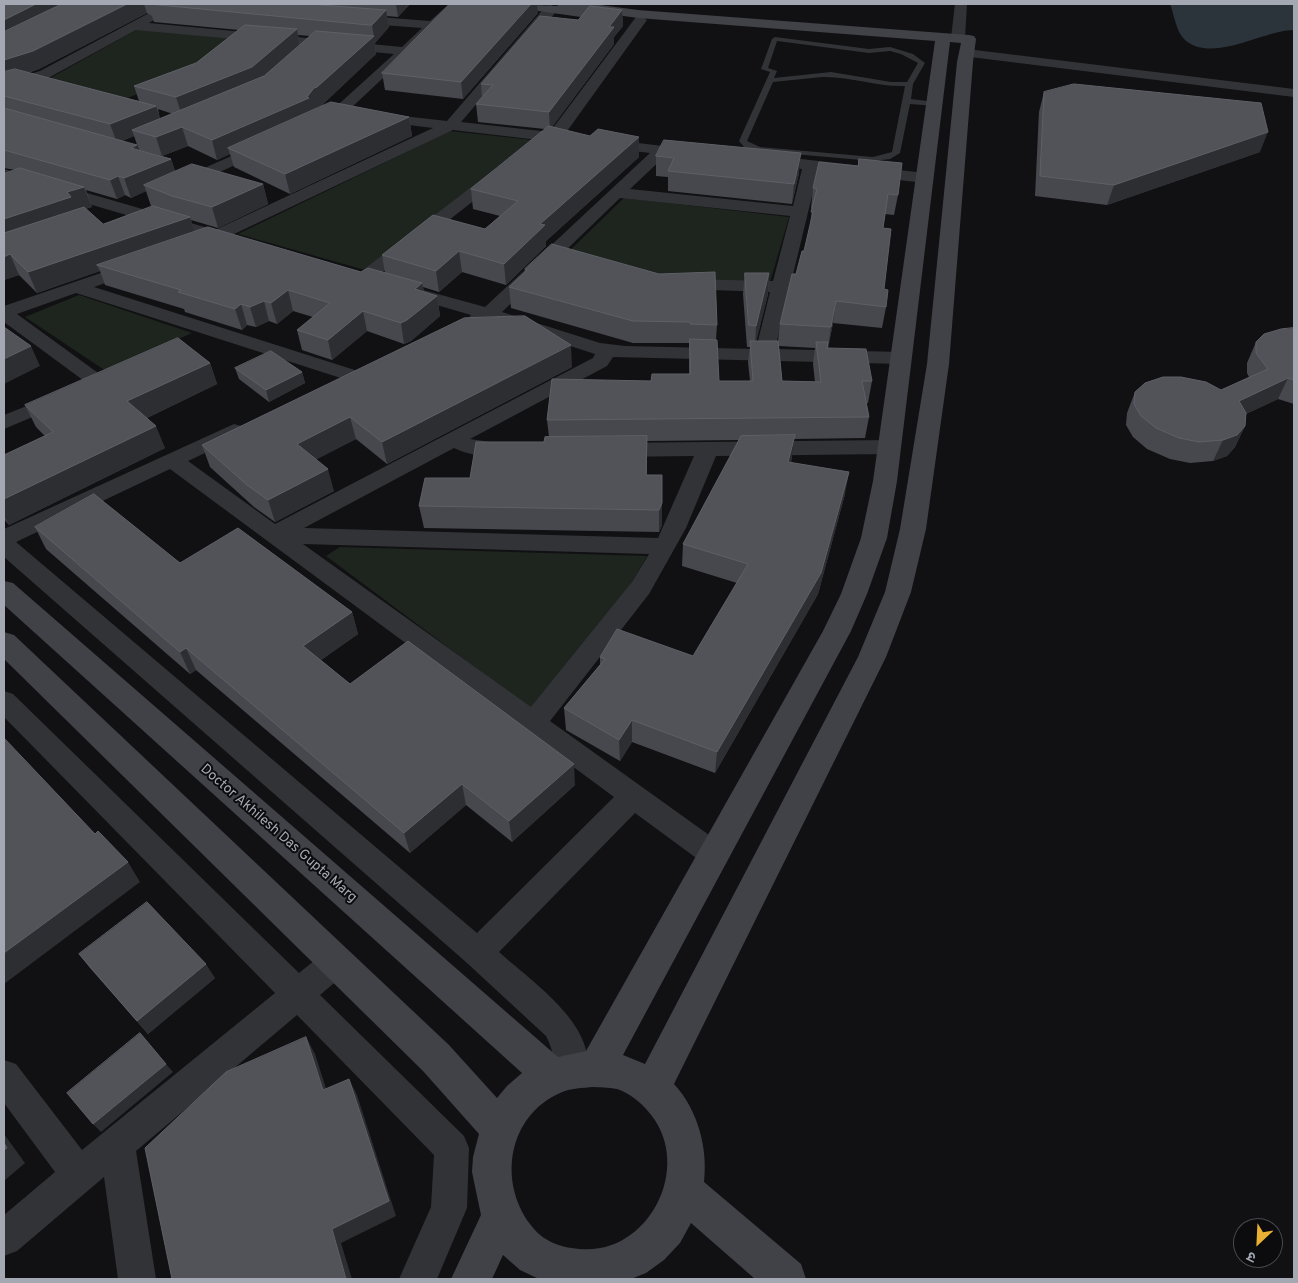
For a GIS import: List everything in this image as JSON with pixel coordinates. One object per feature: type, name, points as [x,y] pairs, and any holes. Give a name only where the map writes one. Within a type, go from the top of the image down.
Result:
[{"type":"street","points":[[4,87],[45,74],[134,26],[180,4]]},
{"type":"street","points":[[427,25],[444,4]]},
{"type":"street","points":[[304,125],[345,106],[398,50],[427,25],[456,4]]},
{"type":"street","points":[[517,4],[837,28],[956,43],[1294,93]]},
{"type":"street","points":[[652,1089],[872,657],[898,592],[913,529],[938,364],[956,43],[961,4]]},
{"type":"street","points":[[558,6],[641,20],[956,43],[1080,64],[1294,86]]},
{"type":"street","points":[[192,246],[218,237],[450,126],[558,6]]},
{"type":"street","points":[[342,18],[427,25]]},
{"type":"street","points":[[531,148],[550,137],[641,20]]},
{"type":"street","points":[[134,26],[398,50]]},
{"type":"street","points":[[232,48],[246,36]]},
{"type":"street","points":[[302,54],[316,42]]},
{"type":"street","points":[[574,1071],[713,854],[837,631],[854,594],[874,538],[890,447],[936,104],[956,43]]},
{"type":"street","points":[[25,81],[53,88]]},
{"type":"street","points":[[330,112],[692,152]]},
{"type":"street","points":[[167,186],[191,171],[272,139]]},
{"type":"street","points":[[462,326],[489,314],[559,259],[617,193],[663,149]]},
{"type":"street","points":[[742,158],[925,178]]},
{"type":"street","points":[[764,355],[811,165]]},
{"type":"street","points":[[364,278],[508,166]]},
{"type":"street","points":[[4,174],[126,203],[218,237],[246,244]]},
{"type":"street","points":[[4,186],[24,180]]},
{"type":"street","points":[[617,193],[800,212]]},
{"type":"street","points":[[90,217],[126,203]]},
{"type":"street","points":[[4,313],[147,262]]},
{"type":"street","points":[[346,273],[489,314],[598,349],[902,358]]},
{"type":"street","points":[[661,284],[781,286]]},
{"type":"street","points":[[76,287],[354,376]]},
{"type":"street","points":[[4,313],[92,384],[4,422]]},
{"type":"street","points":[[186,342],[212,330]]},
{"type":"street","points":[[274,535],[600,362],[608,350]]},
{"type":"street","points":[[328,388],[372,368]]},
{"type":"street","points":[[4,538],[250,424]]},
{"type":"street","points":[[454,439],[469,447],[498,451],[527,450]]},
{"type":"street","points":[[594,450],[890,447]]},
{"type":"street","points":[[533,723],[641,588],[675,528],[708,449]]},
{"type":"street","points":[[172,460],[713,854]]},
{"type":"street","points":[[274,535],[665,546]]},
{"type":"street","points":[[4,544],[478,953],[557,1025],[569,1046],[574,1071]]},
{"type":"street","name":"Doctor Akhilesh Das Gupta Marg","points":[[4,590],[574,1071]]},
{"type":"street","points":[[4,642],[436,1058],[500,1129]]},
{"type":"street","points":[[4,701],[452,1148],[449,1208],[418,1279]]},
{"type":"street","points":[[478,953],[634,796]]},
{"type":"street","points":[[4,1238],[336,962]]},
{"type":"street","points":[[574,1071],[626,1074],[652,1089],[670,1108],[682,1134],[688,1162],[685,1191],[676,1214],[662,1235],[644,1252],[631,1272],[545,1272],[521,1245],[501,1216],[492,1188],[492,1158],[500,1129],[520,1100],[531,1089],[574,1071]]},
{"type":"street","points":[[4,1076],[79,1175]]},
{"type":"street","points":[[117,1143],[137,1279]]},
{"type":"street","points":[[685,1191],[786,1279]]},
{"type":"street","points":[[471,1279],[501,1216]]},
{"type":"lane","points":[[775,39],[869,51],[877,48],[903,52],[922,63],[910,84],[896,153],[887,157],[873,159],[760,149],[747,145],[743,141],[770,80],[770,75],[774,71],[764,69],[775,39]]},
{"type":"lane","points":[[770,80],[791,79],[814,74],[842,75],[893,85],[910,84]]},
{"type":"lane","points":[[907,101],[936,104]]},
{"type":"shaded area","points":[[1170,4],[1294,4],[1294,30],[1282,31],[1238,44],[1209,49],[1196,46],[1182,37],[1177,28]]},
{"type":"shaded area","points":[[138,29],[233,39],[193,73],[122,100],[45,81]]},
{"type":"shaded area","points":[[450,131],[532,140],[365,270],[238,234]]},
{"type":"shaded area","points":[[624,198],[789,217],[770,282],[659,280],[565,255]]},
{"type":"shaded area","points":[[79,295],[192,333],[106,371],[25,317]]},
{"type":"shaded area","points":[[340,547],[647,556],[628,589],[532,710],[326,556]]},
{"type":"building","points":[[4,4],[36,4],[4,20]]},
{"type":"building","points":[[62,4],[127,4],[33,51],[4,60],[4,32]]},
{"type":"building","points":[[149,4],[308,4],[386,10],[372,25]]},
{"type":"building","points":[[450,4],[531,4],[461,82],[382,73]]},
{"type":"building","points":[[590,6],[622,10],[609,27],[614,27],[549,112],[476,104],[493,85],[481,84],[540,16],[578,20]]},
{"type":"building","points":[[245,25],[297,29],[252,67],[176,97],[134,86],[196,63]]},
{"type":"building","points":[[316,31],[374,36],[314,88],[307,97],[309,98],[212,140],[182,127],[156,137],[132,130],[264,76]]},
{"type":"building","points":[[15,69],[156,106],[110,124],[4,96],[4,72]]},
{"type":"building","points":[[1074,84],[1261,103],[1268,132],[1114,185],[1040,176],[1044,92]]},
{"type":"building","points":[[331,102],[409,117],[285,174],[228,148]]},
{"type":"building","points":[[4,108],[137,145],[131,148],[171,159],[124,178],[118,176],[110,180],[4,150]]},
{"type":"building","points":[[549,126],[590,136],[598,129],[639,137],[540,224],[545,225],[504,264],[459,251],[436,271],[382,255],[433,215],[485,229],[518,201],[471,189]]},
{"type":"building","points":[[664,140],[801,153],[794,184],[668,171],[674,158],[656,156]]},
{"type":"building","points":[[859,159],[902,163],[898,195],[888,194],[883,228],[891,229],[884,289],[888,290],[886,307],[836,301],[831,327],[780,324],[792,274],[796,274],[802,251],[804,251],[817,189],[813,188],[819,162],[858,166]]},
{"type":"building","points":[[192,164],[263,184],[212,207],[172,196],[144,185]]},
{"type":"building","points":[[20,168],[84,187],[67,192],[71,197],[4,219],[4,174]]},
{"type":"building","points":[[153,206],[190,217],[28,272],[10,254],[4,257],[4,233],[84,207],[103,224]]},
{"type":"building","points":[[208,227],[361,272],[368,268],[422,283],[415,289],[437,296],[401,323],[363,311],[328,340],[297,330],[330,303],[288,290],[271,303],[264,301],[250,307],[241,304],[235,309],[178,292],[181,290],[97,265]]},
{"type":"building","points":[[552,244],[659,274],[715,272],[717,325],[690,324],[690,322],[633,321],[509,287]]},
{"type":"building","points":[[745,273],[769,273],[756,326],[749,325]]},
{"type":"building","points":[[525,316],[571,345],[382,442],[350,417],[297,444],[328,469],[268,500],[247,485],[202,445],[464,318]]},
{"type":"building","points":[[4,327],[31,346],[4,359]]},
{"type":"building","points":[[1294,328],[1294,380],[1288,378],[1239,401],[1246,413],[1245,426],[1237,435],[1223,440],[1199,442],[1179,438],[1156,428],[1141,416],[1134,404],[1135,392],[1145,383],[1163,377],[1181,377],[1206,382],[1221,390],[1268,369],[1256,353],[1256,342],[1264,334],[1281,329]]},
{"type":"building","points":[[178,338],[210,363],[127,401],[156,426],[4,499],[4,455],[53,432],[25,405]]},
{"type":"building","points":[[690,339],[717,340],[719,381],[753,381],[750,341],[778,341],[782,381],[821,382],[816,342],[828,342],[827,348],[866,349],[872,381],[862,381],[869,417],[547,420],[552,379],[651,381],[652,374],[690,374]]},
{"type":"building","points":[[271,351],[302,372],[266,390],[235,368]]},
{"type":"building","points":[[795,435],[788,462],[849,472],[821,573],[717,752],[632,720],[619,740],[564,708],[605,659],[600,657],[617,629],[693,656],[748,564],[683,544],[741,436]]},
{"type":"building","points":[[647,436],[646,475],[662,475],[662,503],[659,510],[419,506],[425,478],[470,478],[476,442],[544,442],[545,437]]},
{"type":"building","points":[[94,494],[180,563],[238,528],[352,612],[303,646],[350,684],[408,641],[574,764],[509,821],[462,784],[404,833],[186,648],[180,652],[35,527]]},
{"type":"building","points":[[4,738],[95,834],[98,831],[128,862],[4,953]]},
{"type":"building","points":[[147,902],[206,964],[137,1021],[79,954]]},
{"type":"building","points":[[140,1033],[166,1064],[93,1124],[67,1093]]},
{"type":"building","points":[[306,1037],[323,1090],[349,1079],[389,1201],[332,1229],[346,1279],[172,1279],[145,1148],[226,1072]]}]
